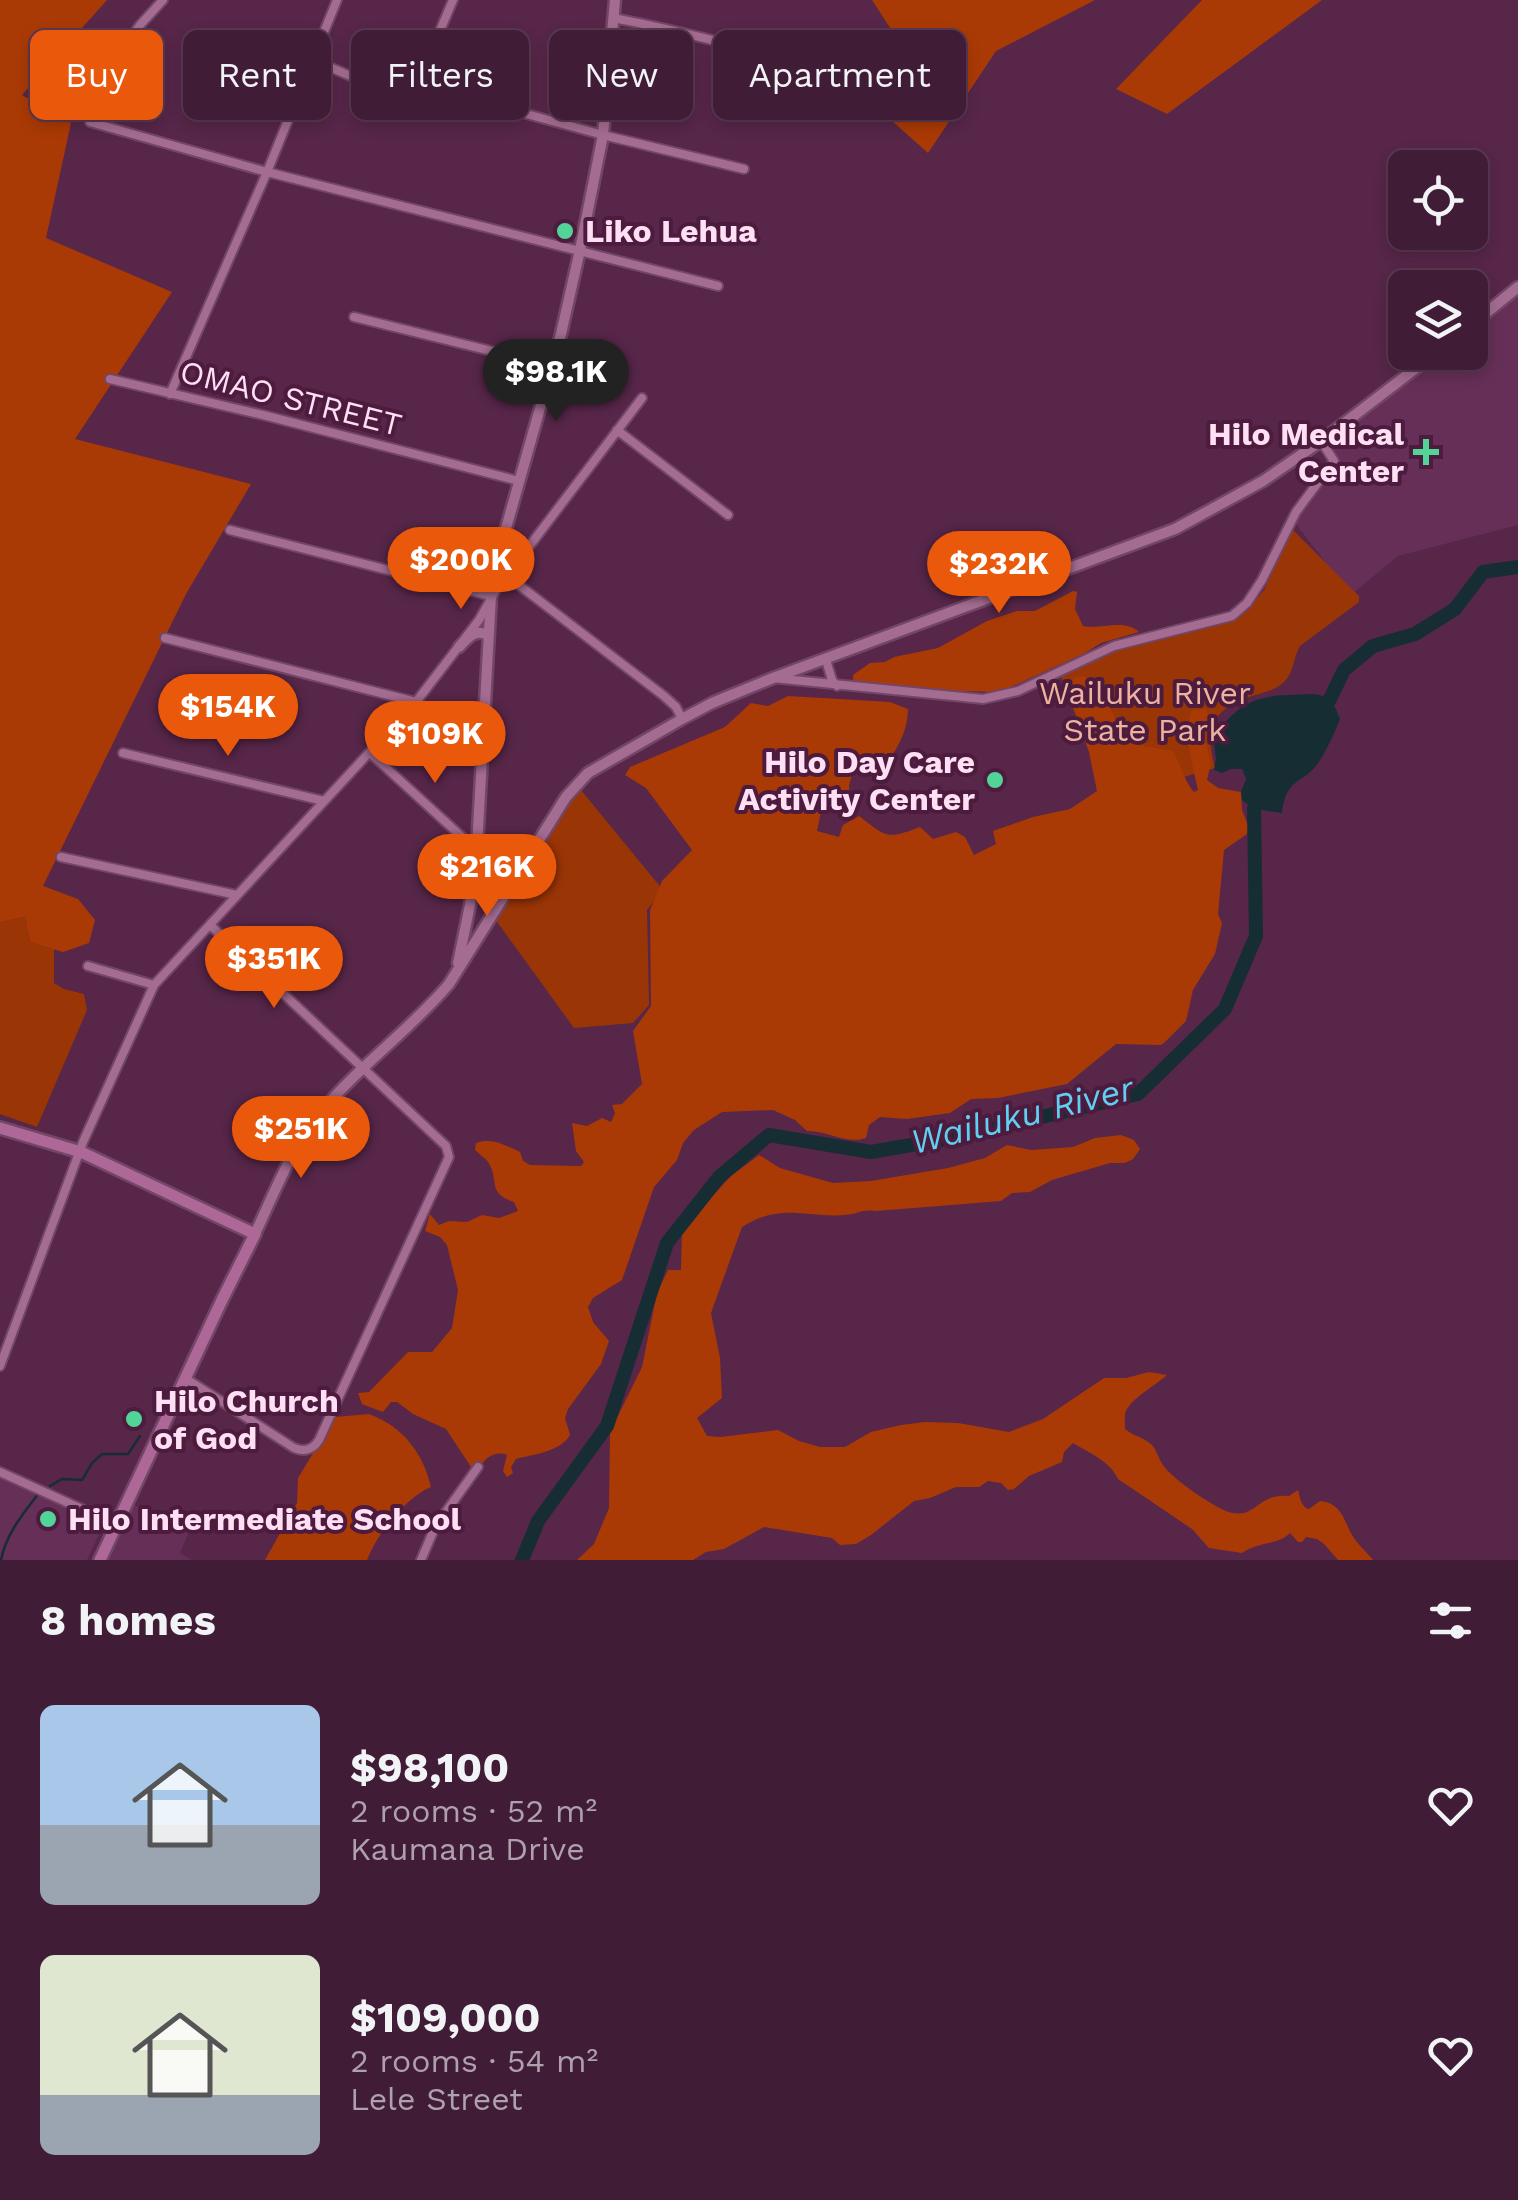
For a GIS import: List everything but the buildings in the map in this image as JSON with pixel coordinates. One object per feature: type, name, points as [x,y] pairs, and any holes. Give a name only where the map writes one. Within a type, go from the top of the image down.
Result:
[{"type":"main road","points":[[0,1128],[80,1152],[256,1234],[100,1560]]},
{"type":"street","points":[[163,0],[104,75],[90,122],[266,172],[718,286]]},
{"type":"street","points":[[325,30],[337,0]]},
{"type":"street","points":[[331,68],[400,98],[408,97],[414,92],[453,0]]},
{"type":"street","points":[[452,978],[460,958],[477,847],[491,596],[580,250],[603,135],[615,0]]},
{"type":"street","points":[[613,18],[713,40]]},
{"type":"street","points":[[529,115],[744,169]]},
{"type":"street","points":[[170,394],[288,120]]},
{"type":"street","points":[[1488,311],[1518,287]]},
{"type":"street","points":[[354,317],[552,366]]},
{"type":"street","points":[[256,1234],[291,1156],[311,1125],[363,1068],[426,1012],[462,966],[567,795],[588,773],[712,703],[772,678],[1176,529],[1263,481],[1414,370]]},
{"type":"street","name":"OMAO STREET","points":[[110,380],[518,480]]},
{"type":"street","points":[[0,1366],[80,1152],[154,985],[416,702],[479,620],[491,596],[642,398]]},
{"type":"street","points":[[617,430],[728,515]]},
{"type":"street","points":[[772,678],[968,700],[1001,697],[1114,646],[1232,616],[1248,602],[1296,512],[1334,461],[1321,441]]},
{"type":"street","points":[[230,530],[491,596]]},
{"type":"street","points":[[507,576],[664,696],[682,719]]},
{"type":"street","points":[[459,646],[474,633],[488,634]]},
{"type":"street","points":[[165,638],[416,702]]},
{"type":"street","points":[[826,660],[837,686]]},
{"type":"street","points":[[123,753],[324,801]]},
{"type":"street","points":[[370,753],[477,847],[515,850],[535,843]]},
{"type":"street","points":[[61,856],[237,895]]},
{"type":"street","points":[[185,1378],[294,1448],[308,1450],[319,1440],[448,1160],[446,1146],[210,925]]},
{"type":"street","points":[[88,966],[154,985]]},
{"type":"street","points":[[421,1560],[435,1527],[478,1467]]},
{"type":"street","points":[[0,1472],[116,1525]]},
{"type":"shaded area","points":[[0,0],[107,0],[80,30],[30,30],[30,86],[22,95],[30,100],[30,120],[71,123],[46,238],[172,292],[75,439],[251,484],[186,594],[43,886],[78,899],[95,920],[89,943],[63,952],[30,942],[25,917],[0,922]]},
{"type":"shaded area","points":[[872,0],[1095,0],[996,51],[966,96],[966,30],[891,30]]},
{"type":"shaded area","points":[[1202,0],[1322,0],[1167,114],[1116,89]]},
{"type":"shaded area","points":[[891,120],[950,120],[928,153]]},
{"type":"shaded area","name":"Hilo Medical Center","points":[[1518,292],[1518,525],[1398,556],[1351,595],[1295,523],[1340,462],[1328,443],[1425,370],[1488,370],[1488,318]]},
{"type":"shaded area","points":[[1077,592],[1075,609],[1083,626],[1119,625],[1139,632],[1101,643],[1000,692],[918,690],[853,682],[853,675],[870,663],[938,648],[987,621],[1017,611],[1035,611]]},
{"type":"shaded area","points":[[1084,676],[1102,692],[1117,722],[1133,738],[1144,746],[1173,751],[1194,792],[1198,790],[1189,750],[1189,719],[1192,710],[1206,709],[1210,720],[1204,735],[1211,763],[1207,780],[1218,788],[1241,792],[1249,828],[1247,834],[1224,850],[1218,914],[1222,923],[1215,954],[1193,990],[1186,1021],[1161,1045],[1116,1044],[1067,1084],[998,1098],[971,1099],[950,1113],[907,1119],[880,1117],[869,1125],[866,1138],[859,1140],[807,1131],[795,1120],[773,1110],[722,1112],[694,1130],[683,1143],[677,1160],[654,1187],[622,1280],[593,1298],[588,1307],[593,1322],[609,1341],[601,1364],[568,1409],[565,1418],[570,1435],[553,1449],[516,1459],[511,1467],[513,1473],[507,1477],[503,1471],[507,1455],[491,1456],[473,1470],[446,1429],[397,1402],[391,1402],[383,1412],[362,1404],[358,1393],[369,1392],[408,1352],[432,1352],[452,1328],[458,1290],[447,1245],[425,1231],[430,1214],[439,1225],[467,1222],[482,1215],[499,1218],[518,1211],[514,1202],[497,1190],[491,1169],[475,1150],[476,1143],[504,1144],[520,1152],[523,1161],[530,1165],[581,1166],[584,1162],[576,1151],[572,1123],[587,1126],[602,1118],[611,1122],[615,1113],[612,1105],[622,1104],[642,1084],[633,1031],[651,1006],[650,910],[662,881],[692,850],[646,788],[625,775],[630,767],[725,727],[751,703],[768,706],[788,696],[890,702],[908,709],[897,748],[889,760],[879,757],[856,762],[849,785],[850,798],[844,806],[830,806],[821,812],[817,831],[839,837],[843,825],[859,816],[893,835],[920,827],[933,839],[956,832],[965,837],[974,855],[996,844],[993,831],[1070,809],[1097,791],[1070,696],[1069,686],[1074,678]]},
{"type":"shaded area","points":[[1121,1135],[1134,1140],[1140,1149],[1133,1159],[1052,1180],[1030,1192],[1012,1193],[1001,1201],[845,1215],[781,1213],[742,1227],[711,1313],[720,1358],[722,1398],[697,1418],[707,1436],[778,1430],[820,1447],[845,1447],[871,1432],[925,1422],[1009,1432],[1043,1419],[1104,1378],[1149,1372],[1167,1375],[1129,1406],[1125,1429],[1151,1444],[1175,1478],[1233,1513],[1248,1512],[1271,1498],[1289,1496],[1298,1490],[1306,1508],[1327,1502],[1337,1508],[1354,1538],[1373,1560],[1338,1560],[1317,1539],[1306,1537],[1298,1542],[1290,1533],[1242,1553],[1209,1548],[1192,1529],[1073,1443],[1064,1452],[1062,1462],[1029,1476],[1014,1489],[988,1481],[979,1487],[956,1487],[914,1501],[856,1544],[840,1545],[832,1538],[764,1527],[724,1549],[706,1552],[693,1560],[577,1560],[594,1544],[609,1508],[610,1432],[642,1367],[657,1293],[668,1270],[681,1270],[682,1233],[686,1225],[731,1176],[759,1155],[780,1168],[833,1183],[871,1181],[948,1168],[985,1158],[1007,1145],[1031,1150],[1073,1147],[1095,1138]]},
{"type":"shaded area","points":[[369,1414],[409,1442],[423,1463],[431,1487],[411,1499],[393,1518],[367,1560],[265,1560],[297,1503],[298,1478],[335,1417]]},
{"type":"shaded area","name":"Hilo Intermediate School","points":[[0,1474],[93,1515],[102,1528],[87,1560],[0,1560]]},
{"type":"shaded area","points":[[132,1504],[190,1530],[180,1553],[192,1560],[107,1560]]},
{"type":"green space","name":"Wailuku River State Park","points":[[1292,529],[1359,596],[1359,602],[1300,646],[1290,674],[1280,685],[1234,703],[1218,717],[1211,734],[1215,768],[1107,799],[1060,674],[1116,649],[1223,624],[1247,611],[1264,590]]},
{"type":"green space","points":[[576,784],[663,890],[647,910],[649,1005],[633,1023],[574,1028],[492,915]]},
{"type":"green space","points":[[25,917],[30,942],[54,949],[54,983],[84,994],[87,1010],[37,1127],[0,1114],[0,922]]},
{"type":"water","points":[[1313,694],[1331,702],[1340,719],[1327,747],[1312,770],[1291,787],[1282,813],[1254,809],[1242,800],[1246,779],[1242,769],[1222,773],[1214,770],[1213,736],[1236,712],[1256,700]]},
{"type":"waterway","name":"Wailuku River","points":[[1317,714],[1329,701],[1344,670],[1373,646],[1415,634],[1455,609],[1483,572],[1518,567]]},
{"type":"waterway","name":"Wailuku River","points":[[522,1560],[538,1521],[607,1426],[667,1243],[719,1177],[769,1135],[871,1152],[957,1137],[1138,1094],[1225,1009],[1256,936],[1254,809],[1262,793]]},
{"type":"waterway","points":[[50,1486],[62,1479],[82,1480],[102,1454],[128,1454],[140,1436]]},
{"type":"waterway","points":[[1,1560],[11,1533],[38,1494]]},
{"type":"place","name":"Liko Lehua","points":[[565,231]]},
{"type":"place","name":"Hilo Medical Center","points":[[1426,452]]},
{"type":"place","name":"Hilo Day Care Activity Center","points":[[995,780]]},
{"type":"place","name":"Hilo Church of God","points":[[134,1419]]},
{"type":"place","name":"Hilo Intermediate School","points":[[48,1519]]}]
